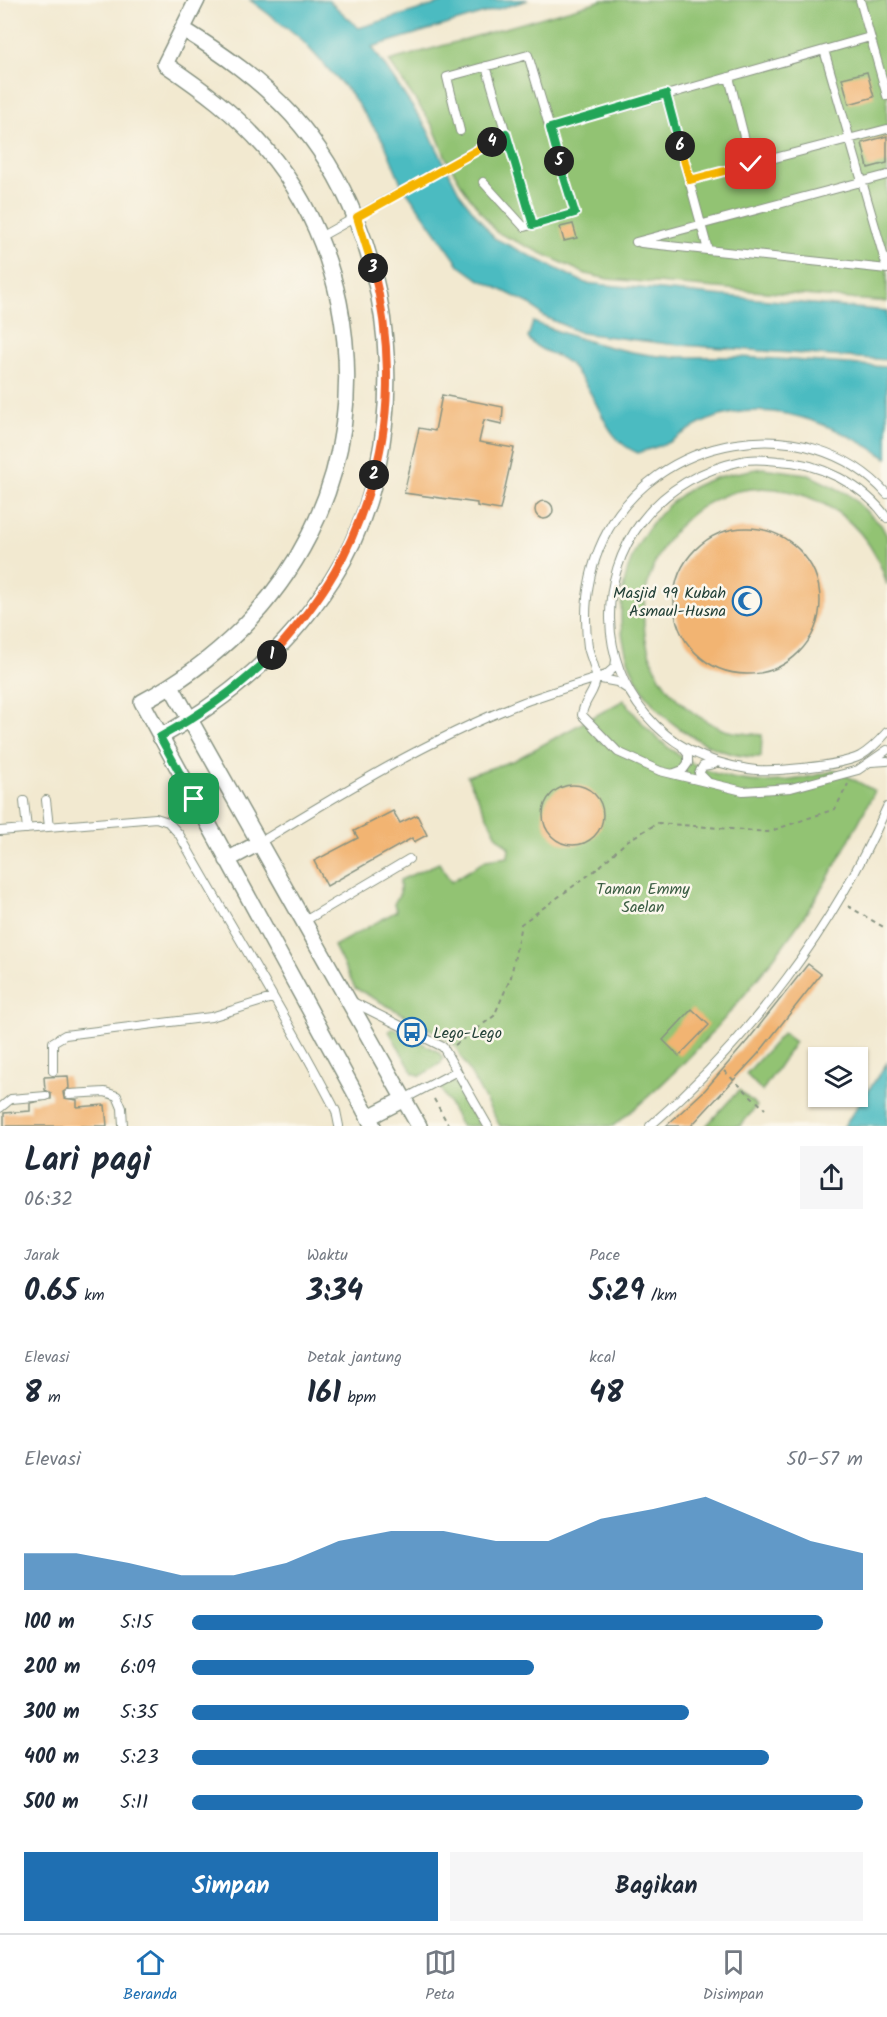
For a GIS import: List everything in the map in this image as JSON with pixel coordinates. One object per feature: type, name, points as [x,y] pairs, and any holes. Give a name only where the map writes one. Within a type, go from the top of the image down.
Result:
[{"type":"street","points":[[197,0],[165,64],[205,91],[240,121],[267,150],[295,190],[320,237],[335,283],[345,333],[348,381],[342,441],[327,496],[305,545],[270,597],[238,633],[199,667],[142,702],[371,1122],[404,1099]]},
{"type":"street","points":[[160,737],[191,720],[233,690],[263,663],[303,620],[333,579],[367,501],[376,469],[386,412],[387,359],[378,289],[369,249],[357,217],[337,179],[293,116],[231,58],[183,29]]},
{"type":"street","points":[[171,686],[419,1126]]},
{"type":"street","points":[[227,860],[259,843]]},
{"type":"lane","points":[[860,0],[887,96]]},
{"type":"lane","points":[[550,128],[870,37]]},
{"type":"lane","points":[[824,50],[849,139],[862,182],[887,268],[636,242],[701,225],[862,182],[887,175]]},
{"type":"lane","points":[[460,131],[447,77],[528,55],[575,213],[524,227],[483,182]]},
{"type":"lane","points":[[486,66],[533,225]]},
{"type":"lane","points":[[729,77],[751,164]]},
{"type":"lane","points":[[666,94],[708,250]]},
{"type":"lane","points":[[690,180],[887,129]]},
{"type":"lane","points":[[320,237],[506,133]]},
{"type":"lane","points":[[887,494],[872,478],[827,452],[788,442],[744,441],[697,453],[654,476],[626,505],[603,539],[590,576],[585,608],[596,678],[592,692],[583,706],[582,715],[618,752],[672,774],[743,791],[791,788],[855,771],[887,750]]},
{"type":"lane","points":[[672,774],[682,770],[688,763],[688,754],[646,716],[622,678],[610,635],[611,586],[627,540],[657,501],[697,474],[744,460],[793,461],[840,477],[879,507],[887,518]]},
{"type":"lane","points":[[259,843],[337,795],[422,749],[524,702],[606,675],[615,667],[616,658]]},
{"type":"lane","points":[[593,665],[598,672],[606,675]]},
{"type":"lane","points":[[596,678],[617,682],[629,690]]},
{"type":"lane","points":[[592,692],[607,683],[617,682]]},
{"type":"lane","points":[[682,747],[718,764],[765,772],[842,761],[859,756],[887,732]]},
{"type":"lane","points":[[871,762],[887,761]]},
{"type":"lane","points":[[712,784],[699,773],[703,766],[718,764]]},
{"type":"lane","points":[[46,800],[49,827]]},
{"type":"lane","points":[[24,801],[27,829]]},
{"type":"lane","points":[[650,1126],[715,1064],[790,974],[840,902],[864,860],[887,807]]},
{"type":"lane","points":[[0,831],[156,818],[168,822],[179,834],[272,998],[295,1030],[336,1111],[339,1126]]},
{"type":"lane","points":[[303,922],[409,859]]},
{"type":"lane","points":[[53,1071],[53,1042],[65,1035],[211,1017],[272,998]]},
{"type":"lane","points":[[347,999],[443,1047],[488,1126]]},
{"type":"lane","points":[[404,1099],[457,1071]]},
{"type":"lane","points":[[69,1094],[105,1092],[117,1096],[122,1108],[123,1126]]},
{"type":"lane","points":[[0,1108],[11,1099],[46,1096]]},
{"type":"path","points":[[443,1047],[455,1046],[494,1016],[511,977],[521,924],[597,869],[627,841],[658,823],[768,832],[835,809],[855,771]]},
{"type":"path","points":[[840,902],[885,928]]},
{"type":"path","points":[[715,1064],[765,1109]]},
{"type":"path","points":[[435,1099],[450,1126]]},
{"type":"green space","points":[[603,0],[887,0],[887,302],[608,279],[586,274],[496,232],[466,192],[447,160],[433,126],[389,61]]},
{"type":"green space","points":[[762,468],[807,474],[848,494],[881,525],[887,536],[887,585],[876,557],[860,533],[839,513],[813,499],[760,489],[714,500],[678,527],[654,566],[644,610],[650,656],[676,697],[726,731],[762,735],[761,757],[751,757],[732,754],[705,744],[688,734],[660,711],[639,684],[626,653],[621,620],[624,586],[634,554],[652,524],[686,491],[728,474]]},
{"type":"green space","name":"Taman Emmy Saelan","points":[[624,700],[645,726],[667,747],[691,763],[717,774],[744,780],[773,782],[804,778],[836,770],[875,791],[837,862],[795,929],[733,1009],[664,1083],[613,1126],[500,1126],[455,1046],[430,1029],[355,988],[334,946],[397,911],[394,904],[400,893],[400,880],[439,863],[451,882],[486,860],[508,857],[509,848],[497,836],[467,776],[515,760]]},
{"type":"green space","points":[[393,1028],[439,1052],[443,1058],[441,1063],[421,1076],[413,1073],[389,1031]]},
{"type":"green space","points":[[783,1033],[795,1042],[762,1091],[746,1074]]},
{"type":"green space","points":[[450,1080],[457,1084],[480,1126],[461,1126],[439,1085]]},
{"type":"green space","points":[[739,1090],[757,1106],[740,1126],[706,1126]]},
{"type":"water","points":[[250,0],[328,0],[359,28],[451,0],[528,0],[372,47],[426,127],[460,194],[494,238],[585,283],[887,311],[887,360],[668,344],[581,333],[543,316],[532,305],[477,278],[460,266],[401,183],[384,142],[350,93],[299,37]]},
{"type":"water","points":[[533,322],[603,345],[659,356],[748,357],[887,367],[887,458],[824,425],[778,413],[755,411],[732,413],[709,420],[669,442],[638,453],[618,440],[611,431],[589,390],[569,364],[532,343],[528,338]]},
{"type":"water","points":[[887,1063],[887,1126],[844,1126],[857,1107],[868,1107],[868,1091]]},
{"type":"building","points":[[867,72],[874,97],[849,104],[842,78]]},
{"type":"building","points":[[887,136],[887,163],[868,168],[862,143]]},
{"type":"building","points":[[573,224],[577,238],[564,241],[560,227]]},
{"type":"building","points":[[442,395],[503,407],[502,424],[484,420],[479,442],[514,448],[500,510],[477,506],[477,503],[404,493],[419,428],[435,431]]},
{"type":"building","points":[[544,501],[550,504],[553,510],[550,516],[544,519],[538,516],[535,510],[538,504]]},
{"type":"building","name":"Masjid 99 Kubah Asmaul-Husna","points":[[747,528],[775,533],[799,549],[815,573],[820,601],[815,629],[799,653],[775,669],[747,674],[719,669],[695,653],[679,629],[674,601],[679,573],[695,549],[719,533]]},
{"type":"building","points":[[573,785],[594,794],[603,815],[594,836],[573,845],[552,836],[543,815],[552,794]]},
{"type":"building","points":[[393,811],[400,823],[417,815],[427,835],[414,842],[412,838],[327,886],[314,861],[358,838],[354,831]]},
{"type":"building","points":[[808,964],[821,974],[758,1054],[691,1126],[666,1126],[705,1090]]},
{"type":"building","points":[[692,1009],[709,1025],[679,1056],[663,1040]]},
{"type":"building","points":[[68,1076],[69,1088],[63,1092],[64,1098],[77,1100],[77,1107],[105,1105],[107,1126],[4,1126],[4,1113],[30,1111],[30,1103],[51,1099],[51,1093],[45,1090],[44,1077]]},
{"type":"place","name":"Masjid 99 Kubah Asmaul-Husna","points":[[747,601]]},
{"type":"place","name":"Lego-Lego","points":[[412,1032]]},
{"type":"route","points":[[194,799],[160,737],[191,720],[233,690],[270,657],[303,620],[333,579],[354,536],[376,469],[386,412],[387,359],[384,321],[378,289],[369,249],[357,217],[506,133],[533,225],[575,213],[550,128],[666,94],[690,180],[751,164]]}]
